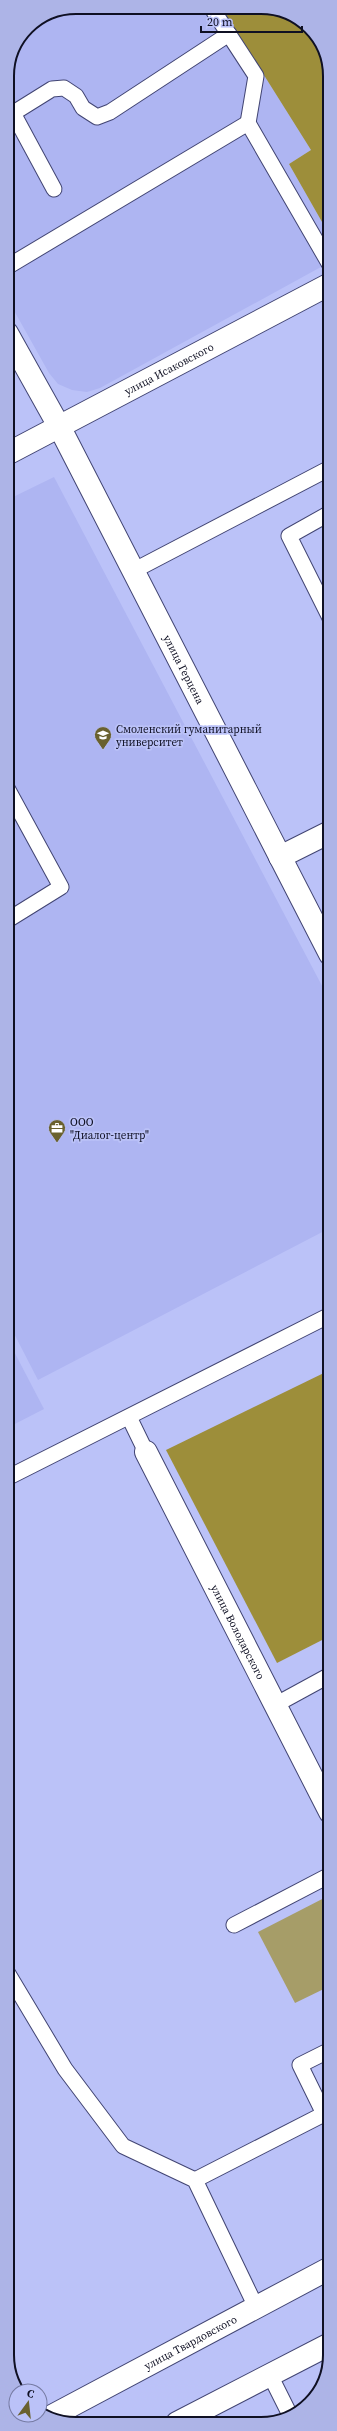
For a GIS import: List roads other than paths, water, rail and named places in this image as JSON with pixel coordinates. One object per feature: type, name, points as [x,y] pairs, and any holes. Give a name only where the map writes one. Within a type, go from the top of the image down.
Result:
[{"type":"street","name":"улица Исаковского","points":[[14,451],[60,428],[323,288]]},
{"type":"street","name":"улица Герцена","points":[[14,346],[60,428],[323,940]]},
{"type":"street","points":[[280,857],[323,836]]},
{"type":"street","name":"улица Володарского","points":[[146,1452],[323,1798]]},
{"type":"street","name":"улица Твардовского","points":[[55,2413],[323,2272]]},
{"type":"street","points":[[189,2417],[323,2348]]},
{"type":"lane","points":[[216,14],[256,76],[248,123],[323,253]]},
{"type":"lane","points":[[14,112],[52,88],[64,88],[76,96],[83,108],[97,117],[110,112],[229,34]]},
{"type":"lane","points":[[14,122],[54,189]]},
{"type":"lane","points":[[14,263],[248,123]]},
{"type":"lane","points":[[133,571],[323,472]]},
{"type":"lane","points":[[323,517],[289,536],[323,604]]},
{"type":"lane","points":[[14,801],[61,887],[14,916]]},
{"type":"lane","points":[[14,1474],[323,1319]]},
{"type":"lane","points":[[129,1417],[146,1452]]},
{"type":"lane","points":[[275,1705],[323,1679]]},
{"type":"lane","points":[[234,1925],[323,1879]]},
{"type":"lane","points":[[14,1984],[65,2069],[123,2146],[195,2180],[256,2307]]},
{"type":"lane","points":[[323,2054],[300,2065],[323,2112]]},
{"type":"lane","points":[[195,2180],[323,2115]]},
{"type":"lane","points":[[270,2375],[288,2411]]},
{"type":"place","name":"Смоленский гуманитарный университет","points":[[103,750]]},
{"type":"place","name":"ООО \"Диалог-центр\"","points":[[57,1143]]}]
